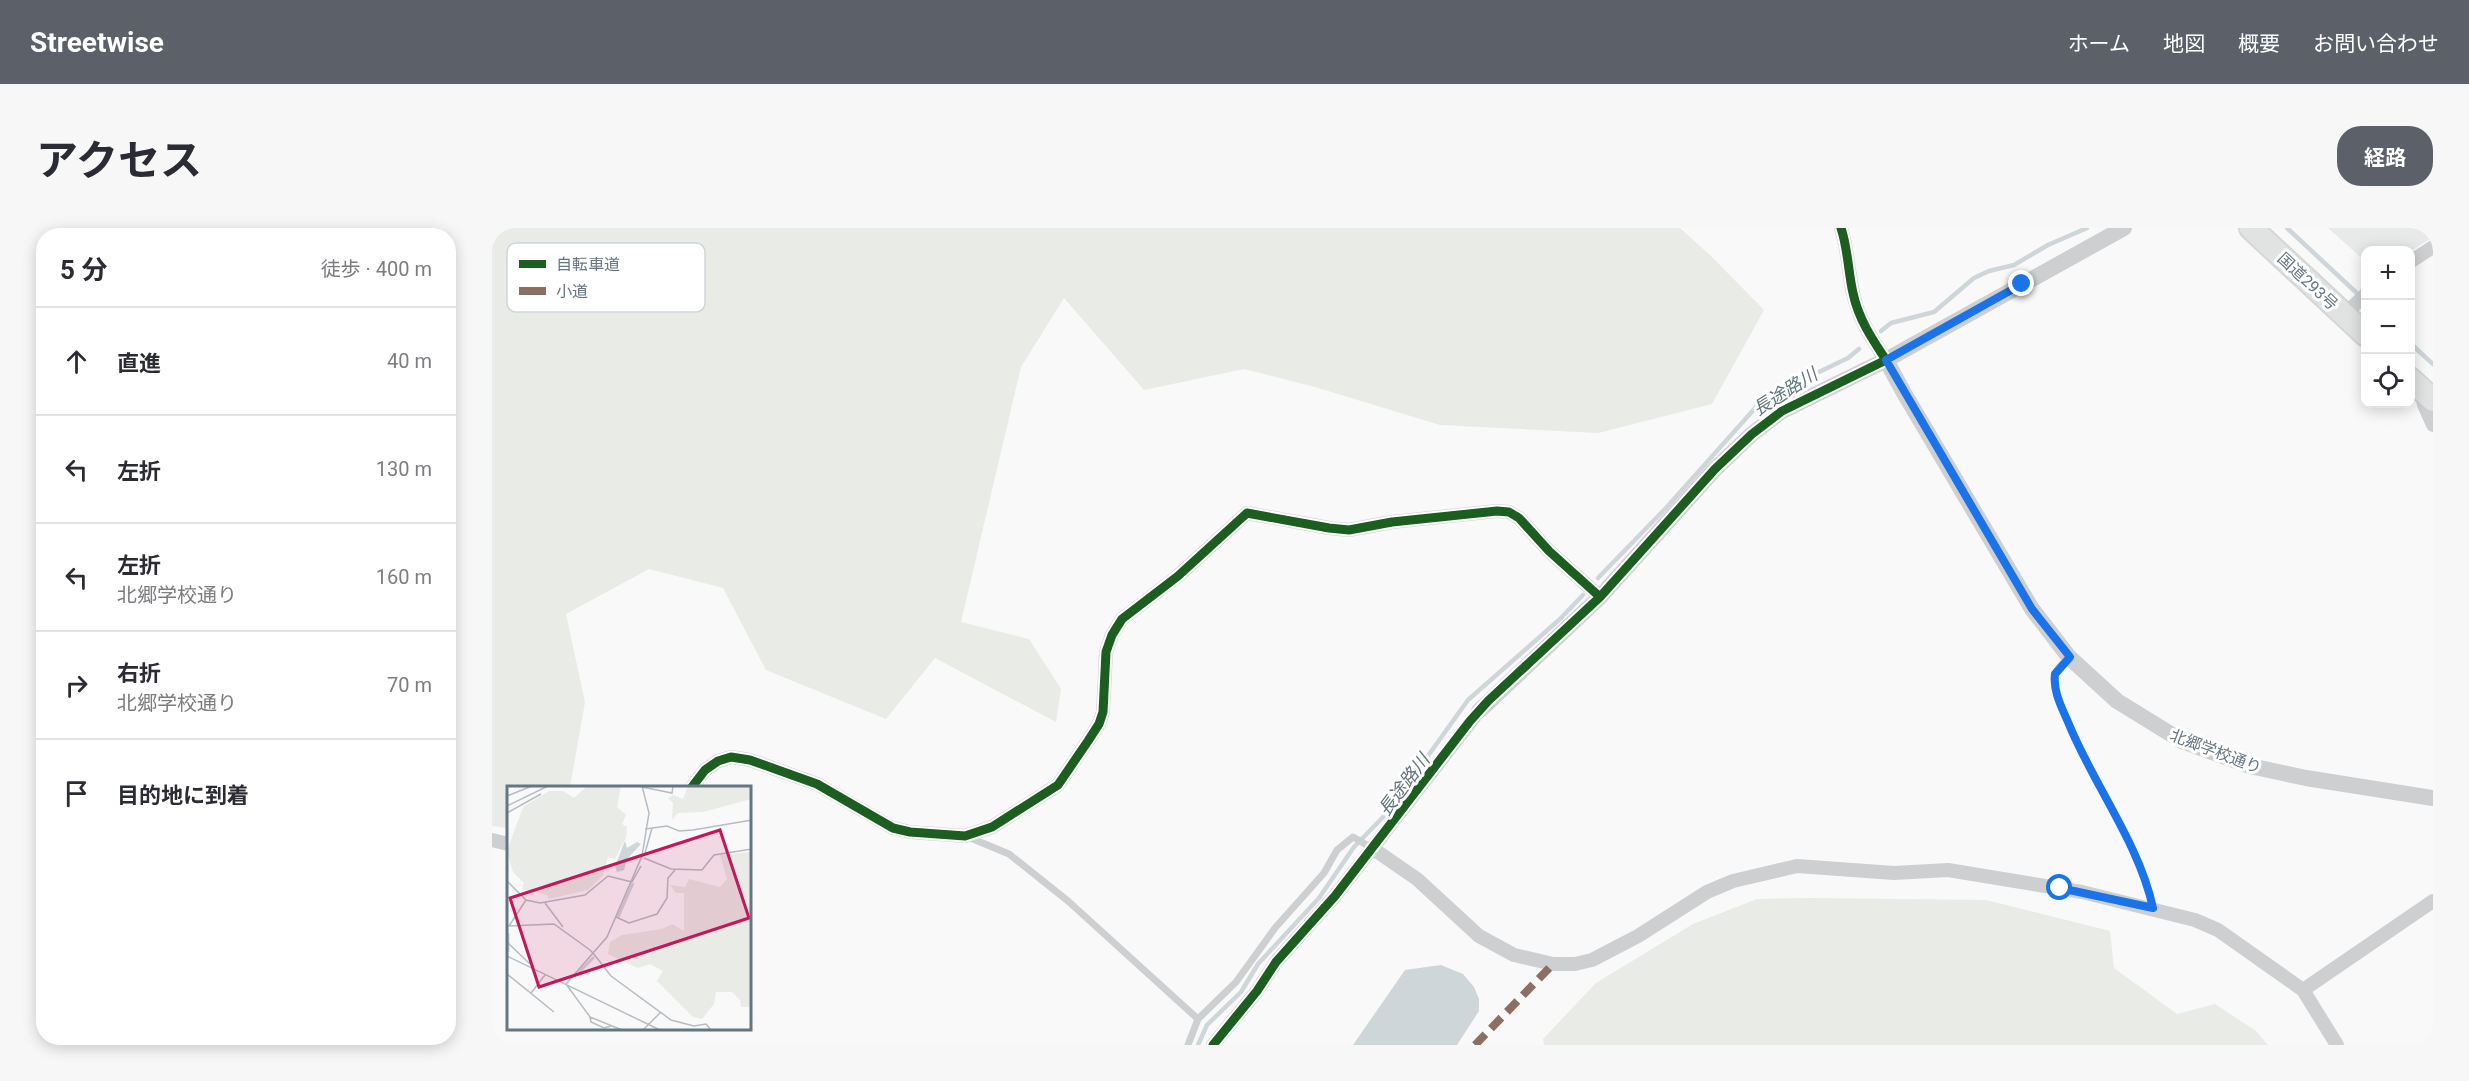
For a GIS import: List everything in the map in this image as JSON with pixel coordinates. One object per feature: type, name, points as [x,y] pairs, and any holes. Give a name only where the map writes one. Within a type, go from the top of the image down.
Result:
[{"type":"highway","name":"国道293号","points":[[2251,228],[2355,304],[2361,321]]},
{"type":"street","points":[[1841,228],[1847,246],[1853,294],[1858,310],[1867,331],[1886,360]]},
{"type":"street","points":[[1213,1045],[1257,991],[1276,962],[1335,896],[1479,711],[1600,597],[1715,470],[1752,434],[1782,411],[1886,360],[2124,228]]},
{"type":"street","points":[[2415,259],[2433,247]]},
{"type":"street","name":"北郷学校通り","points":[[1886,360],[2032,609],[2070,657],[2117,700],[2182,741],[2250,766],[2433,798]]},
{"type":"street","points":[[2422,390],[2424,405],[2433,425]]},
{"type":"street","points":[[693,786],[705,770],[718,761],[731,757],[750,760],[817,784],[893,828],[910,832],[965,836],[992,827],[1058,785],[1099,724],[1105,694],[1106,652],[1112,635],[1122,619],[1178,576],[1247,513],[1349,530],[1392,522],[1497,511],[1509,512],[1519,518],[1549,551],[1600,597]]},
{"type":"street","points":[[492,840],[507,844]]},
{"type":"street","points":[[1372,848],[1417,879],[1479,936],[1514,955],[1553,964],[1575,964],[1592,960],[1638,936],[1707,892],[1732,881],[1797,866],[1894,873],[1948,870],[2082,892],[2153,908],[2210,926],[2303,990],[2337,1045]]},
{"type":"street","points":[[2303,990],[2433,901]]},
{"type":"lane","points":[[2070,657],[2055,674],[2057,696],[2082,756],[2140,868],[2153,908]]},
{"type":"lane","points":[[965,836],[1009,854],[1059,894],[1197,1018]]},
{"type":"lane","points":[[1188,1045],[1197,1018],[1236,982],[1262,945],[1324,873],[1337,850],[1353,837],[1372,848]]},
{"type":"shaded area","points":[[492,228],[1680,228],[1764,310],[1712,404],[1598,433],[1440,425],[1315,387],[1244,369],[1144,390],[1064,298],[1021,367],[961,622],[1029,639],[1061,689],[1056,722],[935,658],[886,719],[766,670],[723,588],[649,569],[566,614],[585,702],[570,786],[507,786],[507,828],[492,826]]},
{"type":"shaded area","points":[[2328,228],[2433,228],[2433,237],[2415,248],[2415,246],[2361,246],[2361,257]]},
{"type":"shaded area","points":[[1757,899],[1986,900],[2110,931],[2114,968],[2177,1014],[2215,1004],[2256,1031],[2268,1045],[1544,1045],[1543,1039],[1596,983],[1693,924]]},
{"type":"shaded area","points":[[1441,965],[1463,974],[1474,987],[1479,999],[1479,1011],[1457,1045],[1353,1045],[1405,970]]},
{"type":"waterway","name":"長途路川","points":[[1881,331],[1891,323],[1934,312],[1974,278],[1989,271],[2014,265],[2048,245],[2087,228]]},
{"type":"waterway","name":"長途路川","points":[[2287,228],[2360,296]]},
{"type":"waterway","name":"長途路川","points":[[2415,348],[2433,364]]},
{"type":"waterway","name":"長途路川","points":[[1598,578],[1666,508],[1767,397],[1848,358],[1859,349]]},
{"type":"waterway","name":"長途路川","points":[[1198,1045],[1207,1025],[1241,992],[1258,964],[1319,898],[1354,847],[1387,813],[1468,700],[1560,619],[1583,595]]},
{"type":"marked path","points":[[1475,1045],[1553,964]]},
{"type":"cycle path","points":[[1213,1045],[1257,991],[1276,962],[1335,896],[1470,721],[1488,701],[1600,597],[1715,469],[1752,434],[1782,411],[1886,360],[1858,311],[1841,228]]},
{"type":"cycle path","points":[[693,786],[705,770],[718,761],[731,757],[750,760],[817,784],[893,828],[910,832],[965,836],[992,827],[1058,785],[1099,724],[1103,712],[1106,652],[1112,635],[1122,619],[1178,576],[1247,513],[1349,530],[1392,522],[1497,511],[1509,512],[1519,518],[1549,551],[1600,597]]},
{"type":"route","points":[[2022,284],[1886,360],[2032,609],[2070,657],[2055,674],[2057,696],[2082,756],[2140,868],[2153,908],[2060,888]]}]
